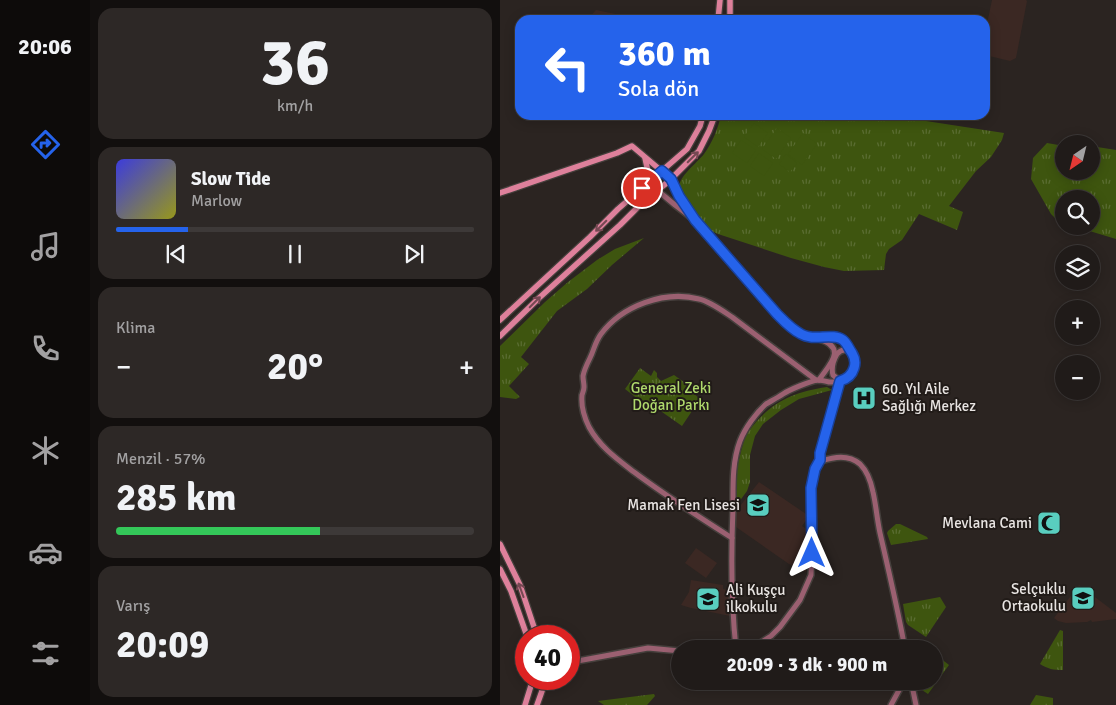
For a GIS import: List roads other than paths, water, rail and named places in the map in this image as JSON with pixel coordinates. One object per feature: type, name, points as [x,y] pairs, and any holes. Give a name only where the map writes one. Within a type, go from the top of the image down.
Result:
[{"type":"main road","points":[[718,15],[720,0]]},
{"type":"main road","points":[[730,0],[730,15]]},
{"type":"main road","points":[[500,320],[618,209],[687,149],[702,120]]},
{"type":"main road","points":[[500,336],[643,202],[671,179],[699,150],[713,120]]},
{"type":"main road","points":[[500,193],[617,153],[632,146],[671,179]]},
{"type":"main road","points":[[645,158],[650,181],[657,190]]},
{"type":"main road","points":[[500,544],[502,554],[520,585],[533,625]]},
{"type":"main road","points":[[500,569],[511,591],[523,625]]},
{"type":"main road","points":[[525,705],[530,690]]},
{"type":"main road","points":[[537,705],[542,690]]},
{"type":"street","points":[[671,179],[679,196],[695,220],[777,314],[790,327],[802,335],[832,345],[835,350],[833,375],[840,381]]},
{"type":"street","points":[[657,190],[695,220]]},
{"type":"street","points":[[732,538],[654,488],[621,464],[601,446],[583,414],[583,377],[595,344],[608,325],[623,313],[651,300],[678,296],[700,299],[732,317],[818,380]]},
{"type":"street","points":[[735,640],[732,538],[734,465],[740,441],[749,422],[766,405],[787,391],[818,380],[840,381],[846,379],[851,374],[855,366],[855,358],[843,340],[836,337],[815,338]]},
{"type":"street","points":[[818,380],[840,351],[844,349],[850,351]]},
{"type":"street","points":[[765,640],[780,627],[800,600],[811,574],[811,488],[840,381]]},
{"type":"street","points":[[820,460],[847,457],[865,470],[873,491],[903,640]]},
{"type":"street","points":[[580,660],[648,648],[671,650]]},
{"type":"street","points":[[891,705],[899,690]]},
{"type":"street","points":[[913,690],[916,705]]},
{"type":"place","name":"60. Yıl Aile Sağlığı Merkez","points":[[864,398]]},
{"type":"place","name":"Mamak Fen Lisesi","points":[[758,505]]},
{"type":"place","name":"Mevlana Cami","points":[[1049,523]]},
{"type":"place","name":"Selçuklu Ortaokulu","points":[[1083,598]]},
{"type":"place","name":"Ali Kuşçu ilkokulu","points":[[708,599]]},
{"type":"park label","name":"General Zeki Doğan Parkı","points":[[671,396]]}]
